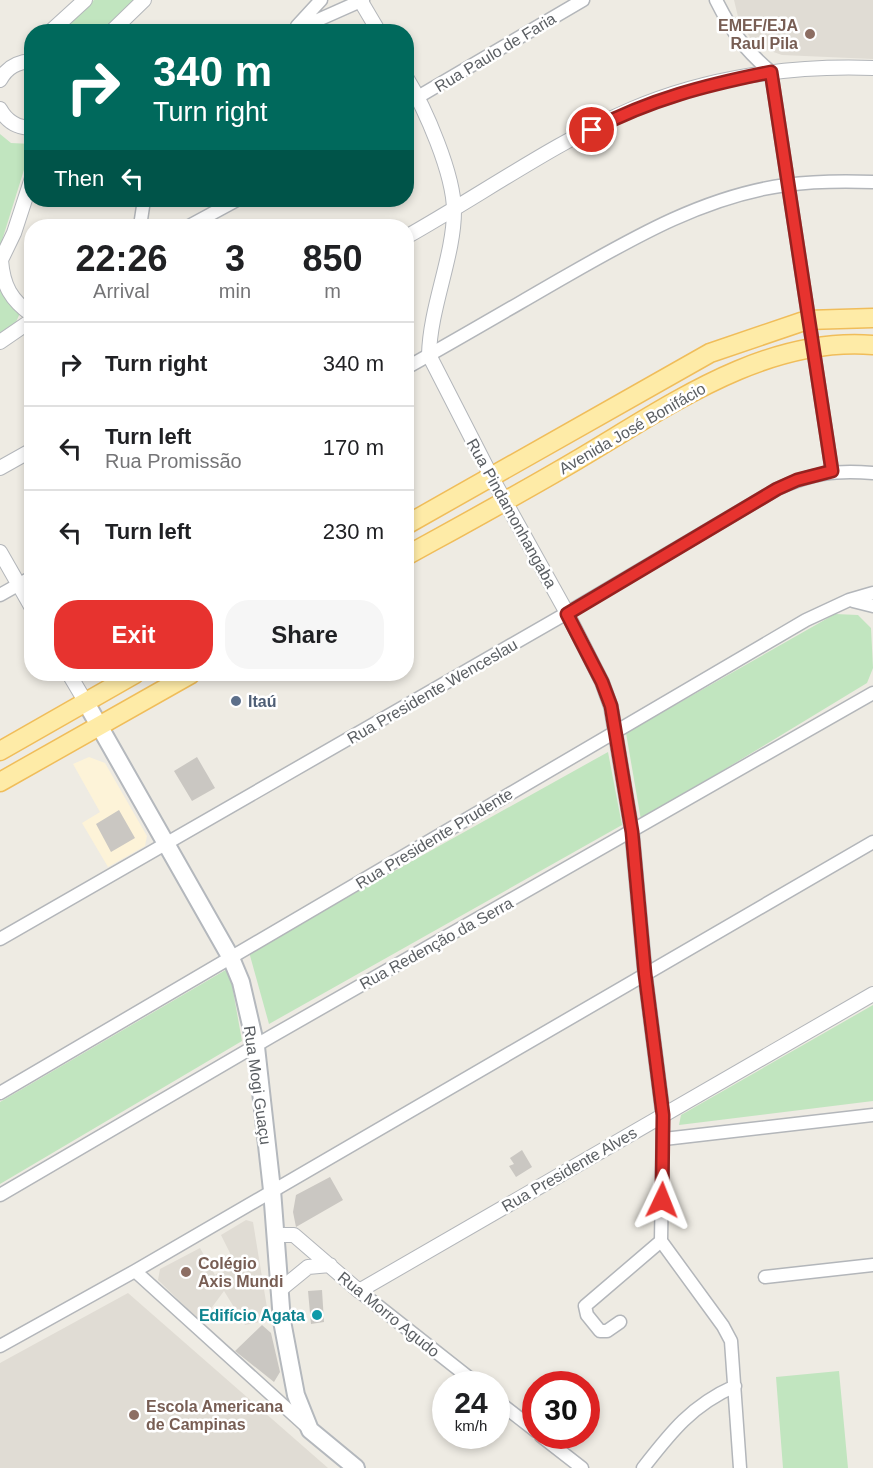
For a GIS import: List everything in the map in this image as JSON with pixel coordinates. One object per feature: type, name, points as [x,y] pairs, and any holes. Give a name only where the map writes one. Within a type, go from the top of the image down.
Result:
[{"type":"main road","name":"Avenida José Bonifácio","points":[[414,521],[710,352],[807,320],[873,318]]},
{"type":"main road","name":"Avenida José Bonifácio","points":[[414,552],[506,502],[691,393],[767,359],[813,346],[873,345]]},
{"type":"main road","points":[[0,751],[122,681]]},
{"type":"main road","points":[[0,782],[98,724],[177,681]]},
{"type":"main road","name":"Rua Mogi Guaçu","points":[[85,701],[231,958],[241,982],[256,1047],[272,1190],[289,1401],[310,1430],[356,1468]]},
{"type":"street","points":[[59,24],[85,0]]},
{"type":"street","points":[[119,24],[144,0]]},
{"type":"street","points":[[299,24],[321,0]]},
{"type":"street","points":[[307,24],[361,0],[374,24]]},
{"type":"street","name":"Rua Paulo de Faria","points":[[414,99],[583,0]]},
{"type":"street","points":[[716,0],[733,33],[747,52],[771,72],[786,185],[832,471]]},
{"type":"street","points":[[0,64],[24,62]]},
{"type":"street","points":[[0,80],[8,69],[24,62]]},
{"type":"street","points":[[414,232],[572,140],[632,109],[692,88],[771,72],[814,67],[873,68]]},
{"type":"street","points":[[414,102],[449,180],[454,210],[430,334],[429,356]]},
{"type":"street","points":[[0,109],[9,121],[24,127]]},
{"type":"street","points":[[414,364],[652,228],[696,210],[744,194],[786,185],[873,182]]},
{"type":"street","points":[[24,202],[14,233],[1,261],[3,281],[12,299],[24,309]]},
{"type":"street","points":[[202,219],[224,207]]},
{"type":"street","points":[[0,342],[24,326]]},
{"type":"street","name":"Rua Pindamonhangaba","points":[[429,356],[602,682],[616,731],[632,832],[645,974],[663,1115],[659,1243]]},
{"type":"street","points":[[0,468],[24,454]]},
{"type":"street","name":"Rua Presidente Wenceslau","points":[[0,939],[567,614],[777,489],[797,480],[832,471],[873,473]]},
{"type":"street","points":[[0,552],[24,595]]},
{"type":"street","points":[[0,595],[24,582]]},
{"type":"street","name":"Rua Presidente Prudente","points":[[0,1093],[806,620],[849,600],[873,593]]},
{"type":"street","points":[[849,600],[873,606]]},
{"type":"street","name":"Rua Mogi Guaçu","points":[[73,681],[85,701]]},
{"type":"street","name":"Rua Redenção da Serra","points":[[0,1195],[873,693]]},
{"type":"street","points":[[0,1346],[135,1271],[873,842]]},
{"type":"street","name":"Rua Presidente Alves","points":[[359,1291],[873,994]]},
{"type":"street","points":[[664,1139],[873,1115]]},
{"type":"street","name":"Rua Morro Agudo","points":[[276,1235],[294,1235],[359,1291],[461,1371]]},
{"type":"street","points":[[620,1322],[607,1331],[600,1331],[587,1315],[585,1306],[659,1243],[723,1326],[731,1341],[740,1468]]},
{"type":"street","name":"Rua Morro Agudo","points":[[281,1289],[308,1267],[330,1265]]},
{"type":"street","points":[[765,1277],[873,1265]]},
{"type":"street","points":[[135,1271],[289,1401]]},
{"type":"street","points":[[643,1468],[690,1412],[714,1395],[735,1386]]},
{"type":"street","points":[[510,1411],[522,1420]]},
{"type":"street","points":[[558,1449],[582,1468]]},
{"type":"shaded area","name":"EMEF/EJA Raul Pila","points":[[734,0],[873,0],[873,59],[782,55],[756,46],[739,21]]},
{"type":"shaded area","points":[[89,757],[105,763],[147,836],[145,846],[108,867],[82,823],[100,812],[73,764]]},
{"type":"shaded area","name":"Colégio Axis Mundi","points":[[246,1220],[253,1222],[269,1320],[245,1325],[224,1291],[201,1322],[158,1280],[160,1269],[200,1248],[215,1275],[234,1261],[221,1235]]},
{"type":"shaded area","name":"Escola Americana de Campinas","points":[[128,1293],[328,1468],[0,1468],[0,1363]]},
{"type":"green space","points":[[94,0],[139,0],[112,24],[67,24]]},
{"type":"green space","points":[[0,134],[11,143],[24,144],[24,170],[0,247]]},
{"type":"green space","points":[[0,288],[20,313],[16,322],[0,333]]},
{"type":"green space","points":[[835,614],[858,615],[871,628],[873,668],[867,683],[641,820],[626,733]]},
{"type":"green space","points":[[608,752],[622,825],[269,1024],[249,952]]},
{"type":"green space","points":[[229,968],[242,1041],[0,1184],[0,1102]]},
{"type":"green space","points":[[873,1005],[873,1101],[679,1125],[681,1115]]},
{"type":"green space","points":[[839,1371],[848,1468],[783,1468],[776,1377]]},
{"type":"building","points":[[197,757],[215,788],[192,801],[174,771]]},
{"type":"building","points":[[119,810],[135,838],[111,852],[96,824]]},
{"type":"building","points":[[522,1150],[532,1167],[516,1177],[509,1166],[514,1164],[510,1158]]},
{"type":"building","points":[[330,1177],[343,1200],[296,1227],[293,1212],[296,1195]]},
{"type":"building","name":"Edifício Agata","points":[[322,1290],[324,1322],[311,1324],[308,1291]]},
{"type":"building","points":[[262,1325],[271,1333],[280,1372],[274,1382],[235,1351]]},
{"type":"place","name":"EMEF/EJA Raul Pila","points":[[810,34]]},
{"type":"place","name":"Itaú","points":[[236,701]]},
{"type":"place","name":"Colégio Axis Mundi","points":[[186,1272]]},
{"type":"place","name":"Edifício Agata","points":[[317,1315]]},
{"type":"place","name":"Escola Americana de Campinas","points":[[134,1415]]},
{"type":"route","points":[[592,130],[632,109],[692,88],[771,72],[786,185],[832,471],[818,473],[777,489],[567,614],[602,682],[611,706],[616,731],[632,832],[645,974],[663,1115],[662,1200]]}]
